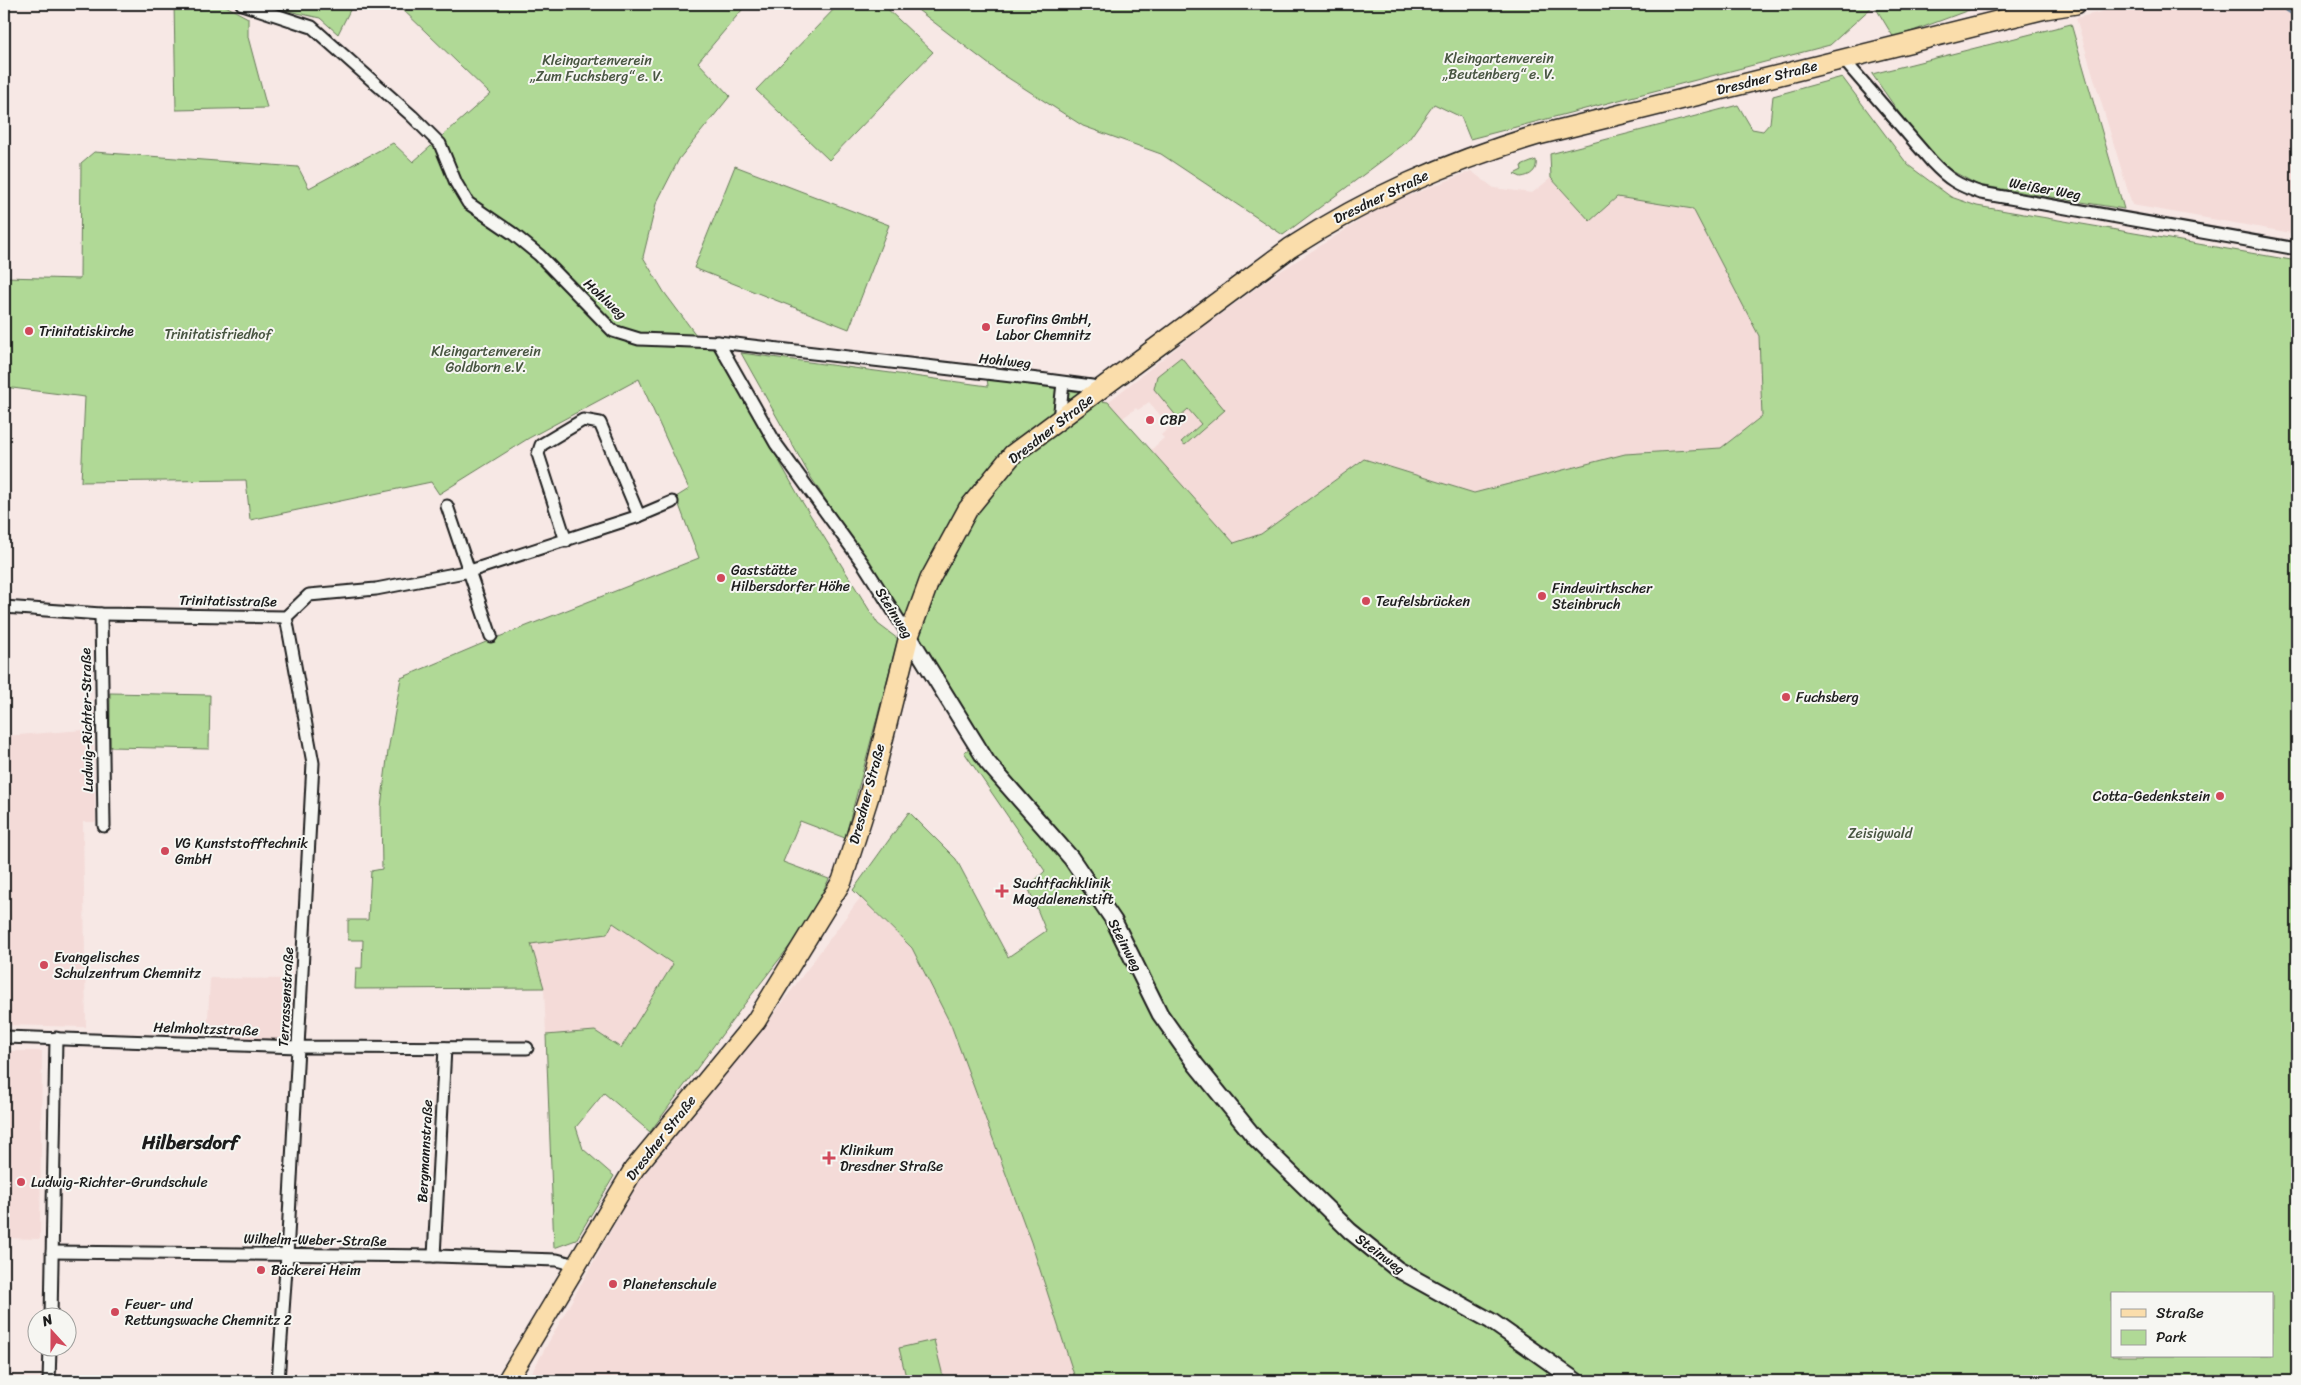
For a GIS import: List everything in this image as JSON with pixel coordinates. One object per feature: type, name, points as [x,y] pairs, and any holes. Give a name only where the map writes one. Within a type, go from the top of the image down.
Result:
[{"type":"main road","name":"Dresdner Straße","points":[[507,1381],[634,1169],[756,1021],[842,881],[870,794],[909,636],[930,579],[968,509],[1014,454],[1290,248],[1330,222],[1398,186],[1475,154],[1538,135],[2051,6],[2076,4]]},
{"type":"street","name":"Hohlweg","points":[[242,4],[312,27],[412,116],[440,144],[456,183],[468,203],[512,233],[539,255],[614,331],[639,339],[718,342],[1092,386],[1097,392]]},
{"type":"street","name":"Weißer Weg","points":[[1843,59],[1932,162],[1958,185],[1981,193],[2297,249]]},
{"type":"street","name":"Steinweg","points":[[718,342],[751,403],[784,454],[864,565],[987,762],[1070,858],[1114,921],[1160,1014],[1196,1065],[1256,1138],[1350,1231],[1398,1269],[1491,1321],[1576,1381]]},
{"type":"street","points":[[1059,419],[1063,383]]},
{"type":"street","points":[[566,541],[538,454],[541,444],[583,420],[600,422],[640,516]]},
{"type":"street","name":"Trinitatisstraße","points":[[4,607],[101,614],[286,617],[309,595],[376,589],[470,572],[640,516],[672,502]]},
{"type":"street","points":[[447,506],[491,636]]},
{"type":"street","name":"Ludwig-Richter-Straße","points":[[101,614],[104,826]]},
{"type":"street","name":"Terrassenstraße","points":[[278,1381],[288,1254],[313,763],[286,617]]},
{"type":"street","name":"Helmholtzstraße","points":[[5,1037],[298,1047],[527,1048]]},
{"type":"street","points":[[51,1308],[56,1038]]},
{"type":"street","name":"Bergmannstraße","points":[[434,1256],[445,1048]]},
{"type":"street","name":"Wilhelm-Weber-Straße","points":[[52,1252],[434,1256],[554,1260],[576,1265]]},
{"type":"street","points":[[48,1381],[49,1358]]},
{"type":"shaded area","points":[[2132,4],[2289,4],[2297,9],[2297,234],[2132,205],[2076,18]]},
{"type":"shaded area","points":[[1471,171],[1494,188],[1532,193],[1551,178],[1590,221],[1617,197],[1693,209],[1759,336],[1762,416],[1721,448],[1625,454],[1474,493],[1364,459],[1261,534],[1234,543],[1151,450],[1164,438],[1161,435],[1170,427],[1149,402],[1138,410],[1136,408],[1123,418],[1108,402],[1204,326],[1276,274],[1381,207]]},
{"type":"shaded area","points":[[84,730],[92,733],[96,822],[83,822],[86,1027],[4,1025],[4,736]]},
{"type":"shaded area","name":"Klinikum Dresdner Straße","points":[[860,898],[912,948],[951,1025],[1031,1242],[1076,1381],[527,1381],[638,1182],[771,1018]]},
{"type":"shaded area","points":[[613,923],[673,964],[621,1048],[595,1031],[546,1035],[544,988],[531,944],[607,934]]},
{"type":"shaded area","points":[[210,978],[289,979],[288,1041],[207,1039]]},
{"type":"shaded area","points":[[4,1051],[42,1051],[40,1239],[4,1238]]},
{"type":"green space","points":[[174,4],[222,4],[248,18],[248,37],[267,108],[176,110]]},
{"type":"green space","points":[[257,4],[353,4],[338,34],[320,18]]},
{"type":"green space","points":[[397,4],[747,4],[698,62],[730,96],[679,159],[656,204],[643,257],[664,292],[696,335],[638,335],[625,342],[714,345],[801,500],[878,624],[898,639],[845,838],[800,821],[783,862],[829,879],[806,925],[746,1002],[650,1132],[604,1093],[576,1127],[583,1149],[614,1176],[576,1240],[554,1248],[546,1035],[595,1031],[621,1048],[673,964],[613,923],[607,934],[531,944],[544,988],[355,989],[356,968],[362,968],[363,940],[348,940],[348,920],[368,920],[371,871],[382,869],[381,807],[388,751],[401,678],[486,642],[699,558],[676,497],[689,489],[639,379],[529,438],[439,494],[431,482],[250,520],[246,480],[81,482],[85,397],[4,387],[4,277],[80,279],[81,163],[94,152],[298,167],[309,188],[393,143],[413,162],[490,94]]},
{"type":"green space","points":[[839,4],[882,4],[933,52],[829,160],[756,90]]},
{"type":"green space","name":"Kleingartenverein „Beutenberg“ e. V.","points":[[910,4],[1985,4],[1894,38],[1874,5],[1830,45],[1470,139],[1461,117],[1434,104],[1407,142],[1283,235],[1161,154],[1083,126],[999,72]]},
{"type":"green space","points":[[2071,24],[2124,209],[1978,185],[1932,160],[1872,74]]},
{"type":"green space","name":"Zeisigwald","points":[[1842,77],[1908,165],[1951,197],[1977,206],[2297,261],[2297,1381],[1076,1381],[1031,1242],[951,1025],[912,948],[853,890],[909,812],[956,859],[1008,957],[1046,931],[1028,887],[1045,871],[964,752],[984,740],[810,476],[741,353],[988,386],[987,378],[1079,392],[1073,397],[1108,402],[1234,543],[1261,534],[1364,459],[1474,493],[1625,454],[1721,448],[1762,416],[1759,336],[1693,209],[1617,197],[1590,221],[1551,178],[1550,154],[1738,105],[1752,129],[1763,131],[1770,123],[1773,96]]},
{"type":"green space","points":[[1536,160],[1535,170],[1530,174],[1521,177],[1514,174],[1522,170],[1521,166]]},
{"type":"green space","points":[[735,166],[889,225],[849,329],[694,268]]},
{"type":"green space","points":[[1181,357],[1225,410],[1185,445],[1181,442],[1201,424],[1188,409],[1178,418],[1154,389],[1157,376]]},
{"type":"green space","points":[[110,693],[210,695],[209,749],[110,747]]},
{"type":"green space","points":[[934,1340],[944,1380],[907,1381],[899,1348]]},
{"type":"waterway","points":[[2277,4],[2297,17]]},
{"type":"place","name":"Eurofins GmbH, Labor Chemnitz","points":[[986,327]]},
{"type":"place","name":"Trinitatiskirche","points":[[29,331]]},
{"type":"place","name":"CBP","points":[[1150,420]]},
{"type":"place","name":"Gaststätte Hilbersdorfer Höhe","points":[[721,578]]},
{"type":"place","name":"Findewirthscher Steinbruch","points":[[1542,596]]},
{"type":"place","name":"Teufelsbrücken","points":[[1366,601]]},
{"type":"place","name":"Fuchsberg","points":[[1786,697]]},
{"type":"place","name":"Cotta-Gedenkstein","points":[[2220,796]]},
{"type":"place","name":"VG Kunststofftechnik GmbH","points":[[165,851]]},
{"type":"place","name":"Suchtfachklinik Magdalenenstift","points":[[1002,891]]},
{"type":"place","name":"Evangelisches Schulzentrum Chemnitz","points":[[44,965]]},
{"type":"place","name":"Klinikum Dresdner Straße","points":[[829,1158]]},
{"type":"place","name":"Ludwig-Richter-Grundschule","points":[[21,1182]]},
{"type":"place","name":"Bäckerei Heim","points":[[261,1270]]},
{"type":"place","name":"Planetenschule","points":[[613,1284]]},
{"type":"place","name":"Feuer- und Rettungswache Chemnitz 2","points":[[115,1312]]},
{"type":"district","name":"Hilbersdorf","points":[[190,1142]]},
{"type":"park label","name":"Kleingartenverein „Zum Fuchsberg“ e. V.","points":[[597,68]]},
{"type":"park label","name":"Trinitatisfriedhof","points":[[218,334]]},
{"type":"park label","name":"Kleingartenverein Goldborn e.V.","points":[[486,360]]}]
